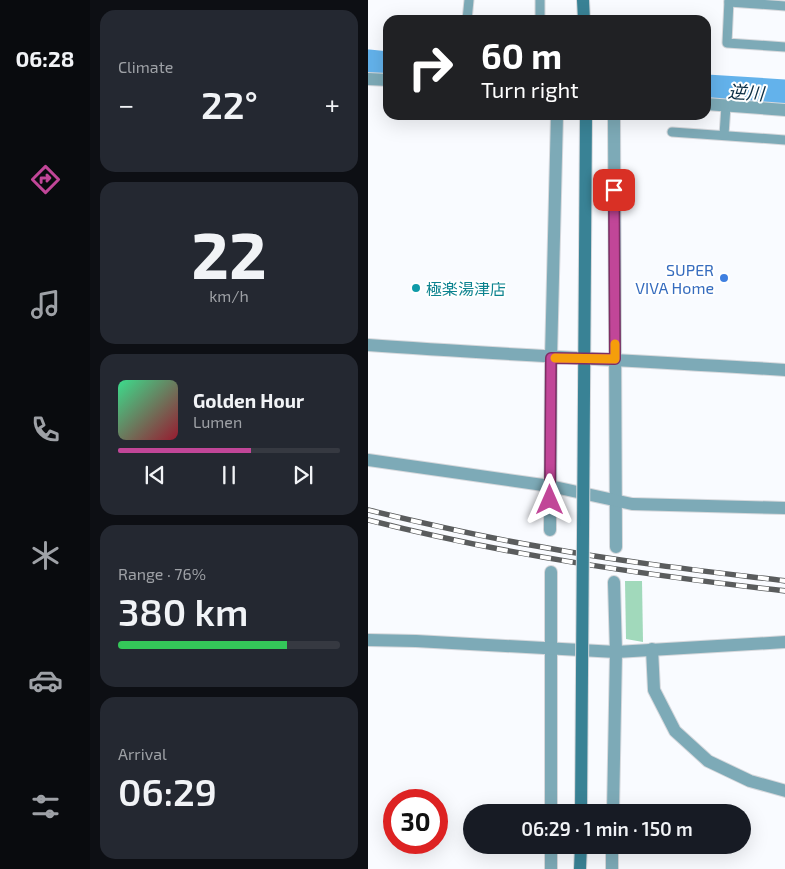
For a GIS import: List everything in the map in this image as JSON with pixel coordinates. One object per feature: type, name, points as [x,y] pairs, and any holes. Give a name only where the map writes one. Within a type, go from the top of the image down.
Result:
[{"type":"street","points":[[583,0],[584,15]]},
{"type":"street","points":[[368,79],[383,80]]},
{"type":"street","points":[[711,104],[786,110]]},
{"type":"street","points":[[550,530],[551,358],[557,120]]},
{"type":"street","points":[[581,804],[586,120]]},
{"type":"street","points":[[614,120],[616,547]]},
{"type":"street","points":[[368,345],[551,358],[615,359],[786,370]]},
{"type":"street","points":[[368,460],[550,486],[632,504],[786,508]]},
{"type":"street","points":[[551,572],[551,804]]},
{"type":"street","points":[[613,804],[616,652],[614,582]]},
{"type":"street","points":[[368,640],[616,652],[786,642]]},
{"type":"street","points":[[652,649],[654,690],[675,731],[708,761],[750,781],[786,792]]},
{"type":"street","points":[[551,854],[551,869]]},
{"type":"street","points":[[580,869],[581,854]]},
{"type":"street","points":[[612,854],[612,869]]},
{"type":"lane","points":[[468,0],[468,15]]},
{"type":"lane","points":[[540,0],[540,15]]},
{"type":"lane","points":[[786,6],[729,1],[728,42],[786,47]]},
{"type":"lane","points":[[724,135],[726,106]]},
{"type":"lane","points":[[672,132],[786,140]]},
{"type":"green space","points":[[625,581],[642,581],[643,642],[626,639]]},
{"type":"waterway","name":"逆川","points":[[368,65],[383,66]]},
{"type":"waterway","name":"逆川","points":[[711,90],[786,95]]},
{"type":"railway","points":[[368,510],[476,535],[572,552],[663,566],[786,581]]},
{"type":"railway","points":[[368,520],[523,554],[628,571],[786,591]]},
{"type":"slow traffic","points":[[555,358],[615,359],[615,344]]},
{"type":"place","name":"SUPER VIVA Home","points":[[724,278]]},
{"type":"place","name":"極楽湯津店","points":[[416,288]]},
{"type":"route","points":[[550,500],[551,358],[615,359],[614,190]]}]
